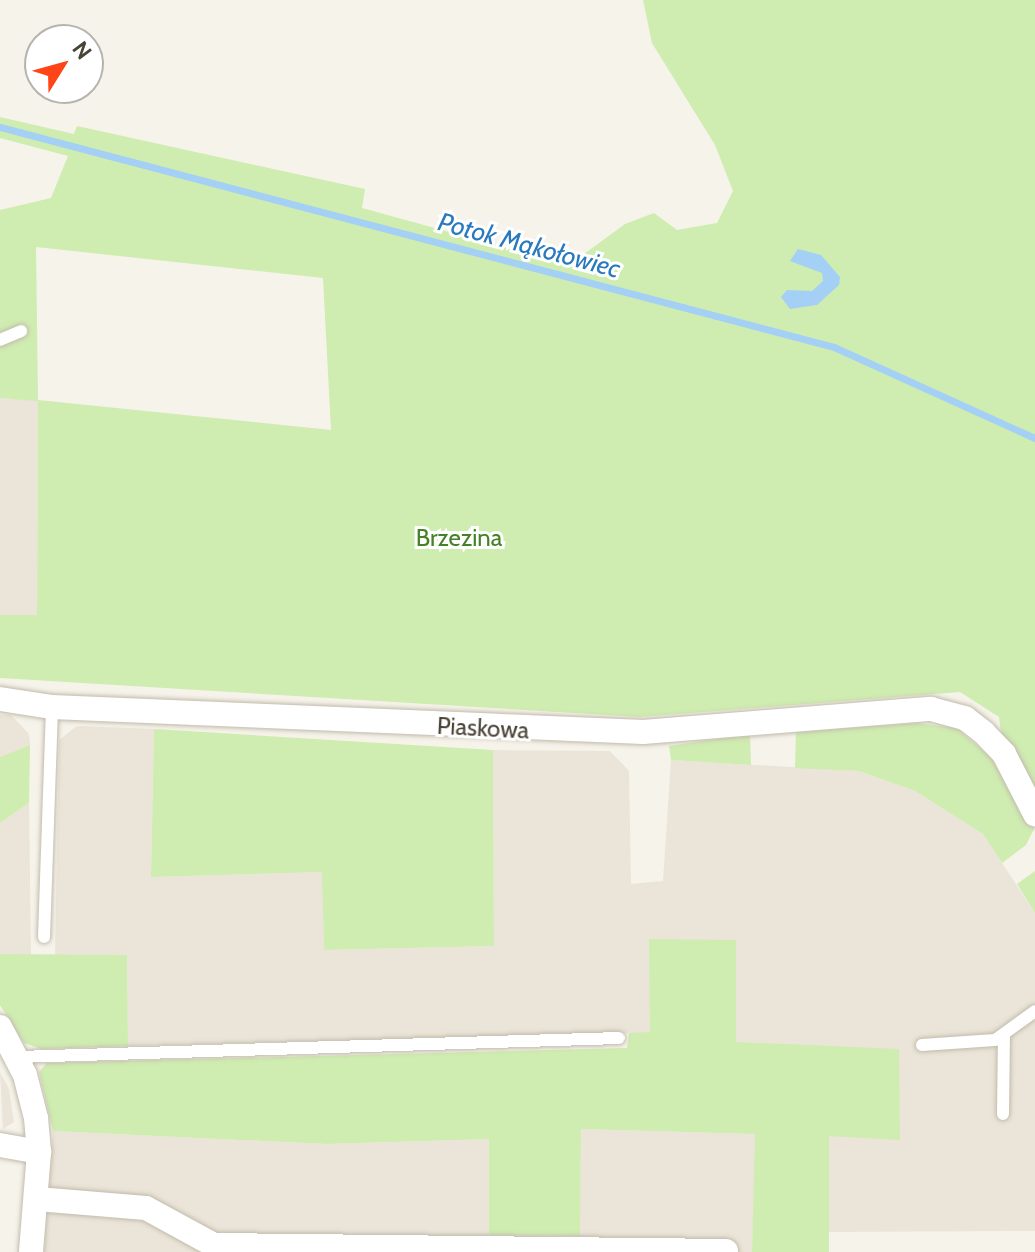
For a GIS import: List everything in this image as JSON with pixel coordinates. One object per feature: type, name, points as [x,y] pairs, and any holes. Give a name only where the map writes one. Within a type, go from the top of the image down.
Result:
[{"type":"street","name":"Piaskowa","points":[[0,699],[52,707],[643,732],[931,709],[965,718],[1004,754],[1035,814]]},
{"type":"street","points":[[0,1027],[18,1057],[32,1096],[39,1152],[31,1252]]},
{"type":"street","points":[[0,1145],[39,1152]]},
{"type":"street","points":[[37,1199],[146,1208],[214,1245],[726,1251]]},
{"type":"lane","points":[[0,340],[21,331]]},
{"type":"lane","points":[[44,937],[52,707]]},
{"type":"lane","points":[[922,1045],[1004,1036],[1035,1011]]},
{"type":"lane","points":[[1003,1114],[1004,1036]]},
{"type":"lane","points":[[18,1057],[619,1038]]},
{"type":"shaded area","points":[[0,398],[38,400],[37,615],[0,615]]},
{"type":"shaded area","points":[[0,715],[11,715],[29,734],[30,745],[0,757]]},
{"type":"shaded area","points":[[77,726],[154,729],[151,877],[323,872],[324,950],[494,946],[493,750],[610,751],[629,771],[631,884],[663,881],[671,760],[859,771],[915,791],[983,834],[1035,913],[1035,1231],[829,1232],[829,1136],[735,1042],[736,940],[650,1033],[128,1046],[127,955],[55,955],[59,740]]},
{"type":"shaded area","points":[[29,803],[31,955],[0,954],[0,823]]},
{"type":"shaded area","points":[[0,1072],[9,1089],[14,1122],[3,1129]]},
{"type":"shaded area","points":[[581,1129],[756,1134],[752,1252],[44,1252],[53,1131],[327,1144],[489,1139],[489,1234],[579,1236]]},
{"type":"green space","name":"Brzezina","points":[[643,0],[1035,0],[1035,798],[1001,732],[999,717],[960,692],[640,717],[0,678],[0,615],[37,615],[38,401],[0,398],[0,210],[51,198],[68,156],[0,138],[0,117],[74,134],[77,126],[365,189],[362,208],[569,265],[625,224],[654,213],[677,230],[717,223],[733,191],[715,145],[652,43]],"holes":[[[36,247],[323,278],[331,430],[38,400]]]},
{"type":"green space","points":[[917,723],[956,728],[992,758],[1028,813],[1034,829],[1026,845],[1002,863],[983,834],[915,791],[859,771],[795,768],[796,732]]},
{"type":"green space","points":[[154,729],[493,750],[494,946],[324,950],[322,872],[151,877]]},
{"type":"green space","points":[[750,734],[751,765],[671,760],[669,746]]},
{"type":"green space","points":[[30,745],[29,803],[0,823],[0,757]]},
{"type":"green space","points":[[1035,871],[1035,913],[1017,884]]},
{"type":"green space","points":[[649,939],[736,940],[736,1042],[899,1049],[900,1140],[829,1136],[829,1252],[752,1252],[755,1134],[581,1129],[580,1236],[489,1235],[489,1139],[327,1144],[53,1131],[39,1072],[47,1063],[627,1048],[629,1033],[650,1032]]},
{"type":"green space","points":[[0,954],[127,955],[128,1046],[42,1049],[24,1043],[0,1005]]},
{"type":"water","points":[[798,249],[821,255],[840,277],[839,285],[817,305],[790,309],[781,297],[787,290],[812,291],[823,281],[822,273],[790,261]]},
{"type":"waterway","name":"Potok Mąkołowiec","points":[[0,127],[834,347],[1035,438]]}]
